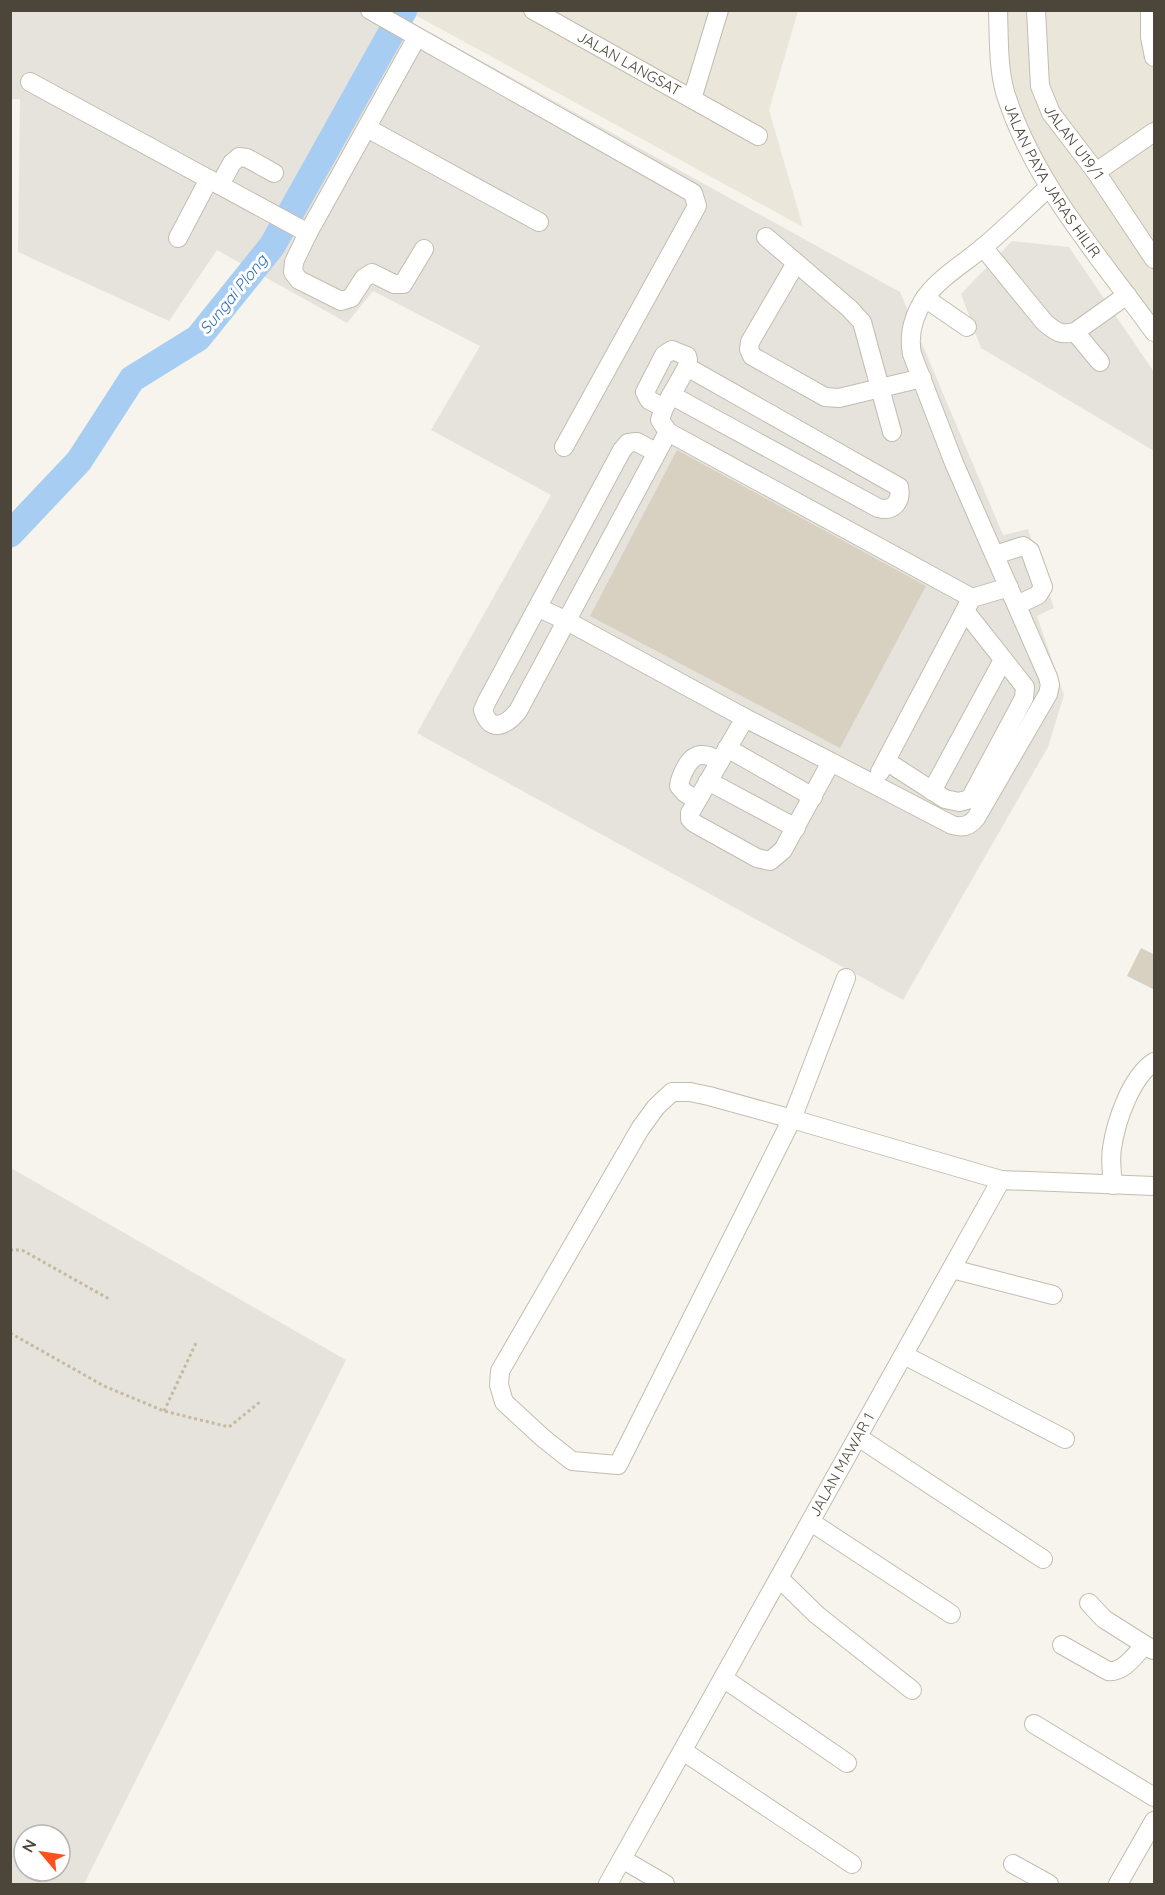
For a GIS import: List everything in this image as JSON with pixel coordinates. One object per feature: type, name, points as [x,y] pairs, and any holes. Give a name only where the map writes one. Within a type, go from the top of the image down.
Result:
[{"type":"street","name":"JALAN LANGSAT","points":[[533,10],[758,136]]},
{"type":"street","name":"JALAN LANGSAT","points":[[692,99],[719,10]]},
{"type":"street","name":"JALAN PAYA JARAS HILIR","points":[[998,10],[999,43],[1005,90],[1024,143],[1049,187],[1155,332]]},
{"type":"street","name":"JALAN U19/1","points":[[1036,10],[1040,86],[1051,113],[1096,172],[1155,259]]},
{"type":"street","points":[[1150,10],[1150,37],[1155,57]]},
{"type":"street","points":[[371,11],[693,193],[696,199],[697,206],[564,447]]},
{"type":"street","points":[[417,37],[367,128],[302,230],[293,272],[299,280],[341,301],[351,298],[364,278],[372,273],[394,284],[403,284],[424,249]]},
{"type":"street","points":[[30,82],[302,230]]},
{"type":"street","points":[[367,128],[539,222]]},
{"type":"street","points":[[1096,172],[1155,132]]},
{"type":"street","points":[[178,238],[215,182],[238,157],[247,158],[274,173]]},
{"type":"street","points":[[539,608],[952,825],[963,827],[973,822],[1048,694],[1050,685],[1010,587],[954,463],[912,354],[911,330],[931,290],[983,247],[1049,187]]},
{"type":"street","points":[[766,237],[849,308],[862,322],[892,432]]},
{"type":"street","points":[[983,247],[1045,323],[1056,332],[1066,335],[1075,332],[1127,294]]},
{"type":"street","points":[[796,263],[750,342],[750,353],[754,358],[825,397],[839,398],[922,378]]},
{"type":"street","points":[[925,298],[967,327]]},
{"type":"street","points":[[1075,332],[1100,362]]},
{"type":"street","points":[[687,366],[899,488],[900,495],[893,507],[887,510],[878,508],[667,402],[649,400],[645,392],[664,355],[672,350],[687,356],[688,360],[687,366],[667,402],[660,420],[668,432],[968,604],[1003,660],[1025,687],[1024,698],[970,799],[958,802],[945,799],[886,761]]},
{"type":"street","points":[[657,453],[637,442],[628,443],[483,710],[490,722],[498,725],[505,724],[518,711],[567,621],[657,453],[668,432]]},
{"type":"street","points":[[995,555],[1023,546],[1030,551],[1043,587],[1038,595],[1017,605]]},
{"type":"street","points":[[874,785],[968,604],[1010,587]]},
{"type":"street","points":[[932,791],[1003,660]]},
{"type":"street","points":[[745,718],[697,800],[690,813],[690,819],[763,861],[770,861],[783,850],[831,762]]},
{"type":"street","points":[[697,800],[685,793],[679,786],[690,759],[699,754],[724,754],[813,797]]},
{"type":"street","points":[[708,781],[796,828]]},
{"type":"street","points":[[846,978],[792,1119],[618,1465],[572,1461],[504,1402],[499,1385],[500,1371],[640,1128],[656,1107],[672,1092],[690,1092],[709,1096],[792,1119],[1001,1180],[1155,1186]]},
{"type":"street","points":[[1113,1185],[1111,1150],[1120,1116],[1132,1088],[1149,1066],[1155,1062]]},
{"type":"street","name":"JALAN MAWAR 1","points":[[608,1884],[1001,1180]]},
{"type":"street","points":[[952,1269],[1053,1296]]},
{"type":"street","points":[[904,1355],[1065,1439]]},
{"type":"street","points":[[858,1437],[1043,1559]]},
{"type":"street","points":[[811,1522],[951,1614]]},
{"type":"street","points":[[779,1578],[817,1615],[912,1690]]},
{"type":"street","points":[[1062,1645],[1108,1671],[1115,1672],[1149,1649],[1104,1619],[1089,1603]]},
{"type":"street","points":[[723,1678],[847,1763]]},
{"type":"street","points":[[1034,1724],[1155,1797]]},
{"type":"street","points":[[683,1751],[852,1864]]},
{"type":"street","points":[[1118,1884],[1155,1821]]},
{"type":"street","points":[[622,1859],[664,1884]]},
{"type":"street","points":[[1013,1864],[1049,1884]]},
{"type":"path","points":[[10,1250],[22,1250],[111,1300]]},
{"type":"path","points":[[10,1333],[104,1386],[164,1411],[229,1427],[261,1401]]},
{"type":"path","points":[[164,1411],[196,1343]]},
{"type":"shaded area","points":[[10,11],[391,11],[900,292],[1003,535],[1028,529],[1054,608],[1037,616],[1064,695],[1048,747],[903,1000],[417,733],[551,495],[431,430],[480,346],[373,291],[347,323],[217,250],[169,321],[18,252],[20,99],[11,99]]},
{"type":"shaded area","points":[[408,11],[798,11],[769,110],[803,227]]},
{"type":"shaded area","points":[[1000,11],[1154,11],[1154,329],[1050,187],[1006,90]]},
{"type":"shaded area","points":[[1012,241],[1069,247],[1154,372],[1154,451],[981,348],[961,294]]},
{"type":"shaded area","points":[[11,1168],[346,1360],[84,1884],[11,1884]]},
{"type":"building","points":[[677,450],[926,586],[840,748],[590,616]]},
{"type":"building","points":[[1141,948],[1155,955],[1155,990],[1127,976]]},
{"type":"waterway","name":"Sungai Plong","points":[[10,534],[79,461],[132,379],[198,338],[272,246],[404,10]]}]
